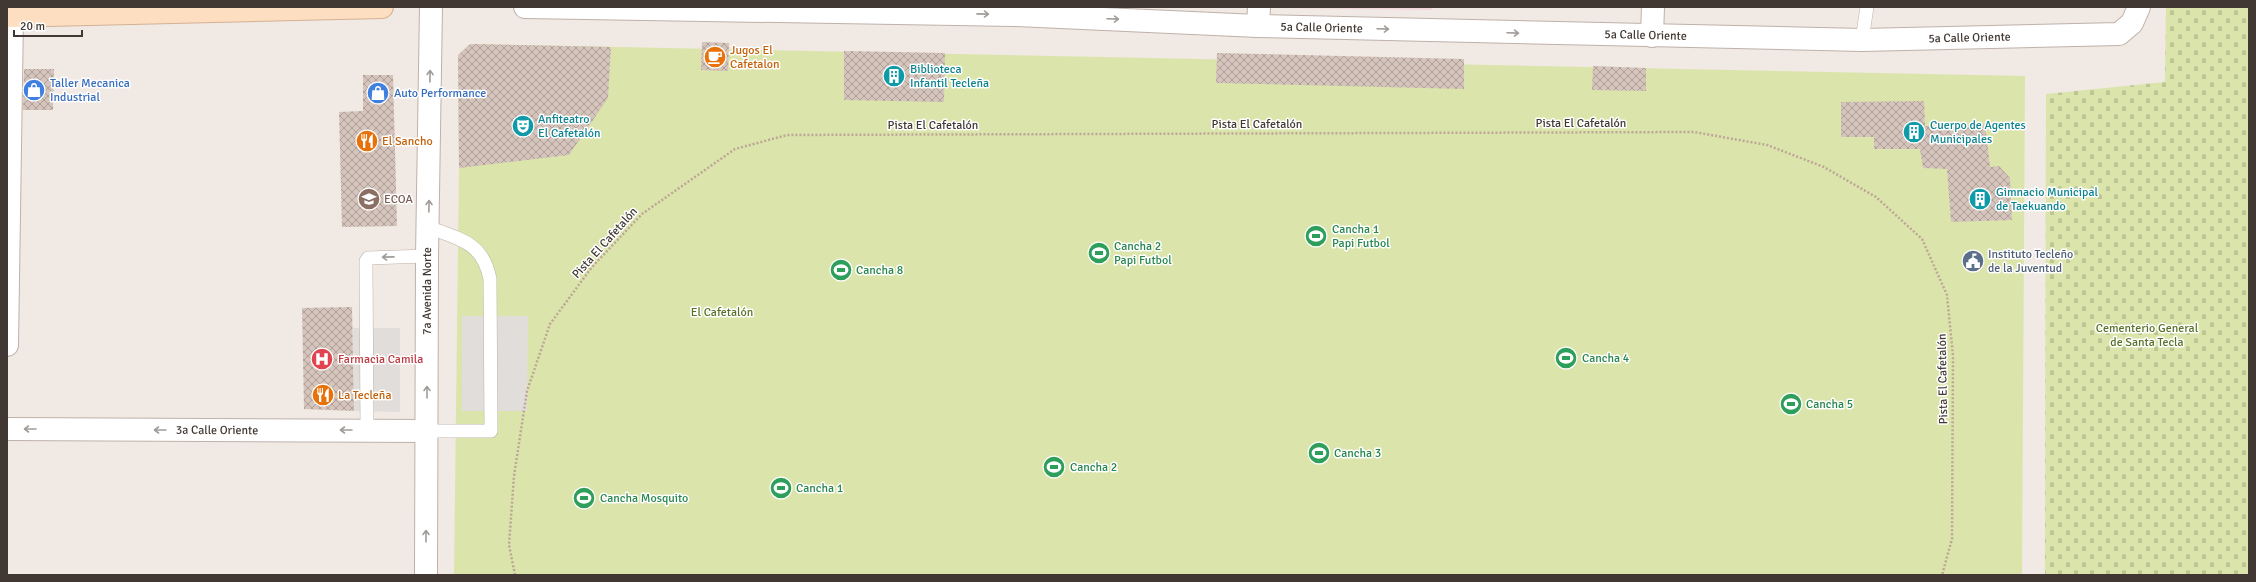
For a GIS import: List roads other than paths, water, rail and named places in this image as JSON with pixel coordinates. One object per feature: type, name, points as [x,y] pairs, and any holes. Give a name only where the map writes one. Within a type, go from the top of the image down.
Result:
[{"type":"main road","points":[[10,13],[382,7]]},
{"type":"street","name":"7a Avenida Norte","points":[[426,575],[427,256],[432,7]]},
{"type":"street","name":"5a Calle Oriente","points":[[525,7],[1015,11],[1258,16],[1652,36],[1862,40],[2119,34],[2132,23],[2139,7]]},
{"type":"street","points":[[1652,36],[1653,7]]},
{"type":"street","points":[[7,345],[10,13]]},
{"type":"street","name":"3a Calle Oriente","points":[[7,429],[426,431]]},
{"type":"lane","points":[[1862,40],[1867,7]]},
{"type":"lane","points":[[426,431],[491,431],[488,270],[477,250],[470,243],[428,227]]},
{"type":"lane","points":[[367,430],[366,260],[368,258],[427,256]]},
{"type":"place","name":"Jugos El Cafetalon","points":[[715,57]]},
{"type":"place","name":"Biblioteca Infantil Tecleña","points":[[894,76]]},
{"type":"place","name":"Taller Mecanica Industrial","points":[[34,90]]},
{"type":"place","name":"Auto Performance","points":[[378,93]]},
{"type":"place","name":"Anfiteatro El Cafetalón","points":[[523,126]]},
{"type":"place","name":"Cuerpo de Agentes Municipales","points":[[1914,132]]},
{"type":"place","name":"El Sancho","points":[[367,141]]},
{"type":"place","name":"ECOA","points":[[369,199]]},
{"type":"place","name":"Gimnacio Municipal de Taekuando","points":[[1980,199]]},
{"type":"place","name":"Cancha 1 Papi Futbol","points":[[1316,236]]},
{"type":"place","name":"Cancha 2 Papi Futbol","points":[[1099,253]]},
{"type":"place","name":"Instituto Tecleño de la Juventud","points":[[1973,261]]},
{"type":"place","name":"Cancha 8","points":[[841,270]]},
{"type":"place","name":"Cancha 4","points":[[1566,358]]},
{"type":"place","name":"Farmacia Camila","points":[[322,359]]},
{"type":"place","name":"La Tecleña","points":[[323,395]]},
{"type":"place","name":"Cancha 5","points":[[1791,404]]},
{"type":"place","name":"Cancha 3","points":[[1319,453]]},
{"type":"place","name":"Cancha 2","points":[[1054,467]]},
{"type":"place","name":"Cancha 1","points":[[781,488]]},
{"type":"place","name":"Cancha Mosquito","points":[[584,498]]},
{"type":"park label","name":"El Cafetalón","points":[[722,312]]},
{"type":"park label","name":"Cementerio General de Santa Tecla","points":[[2147,335]]}]
